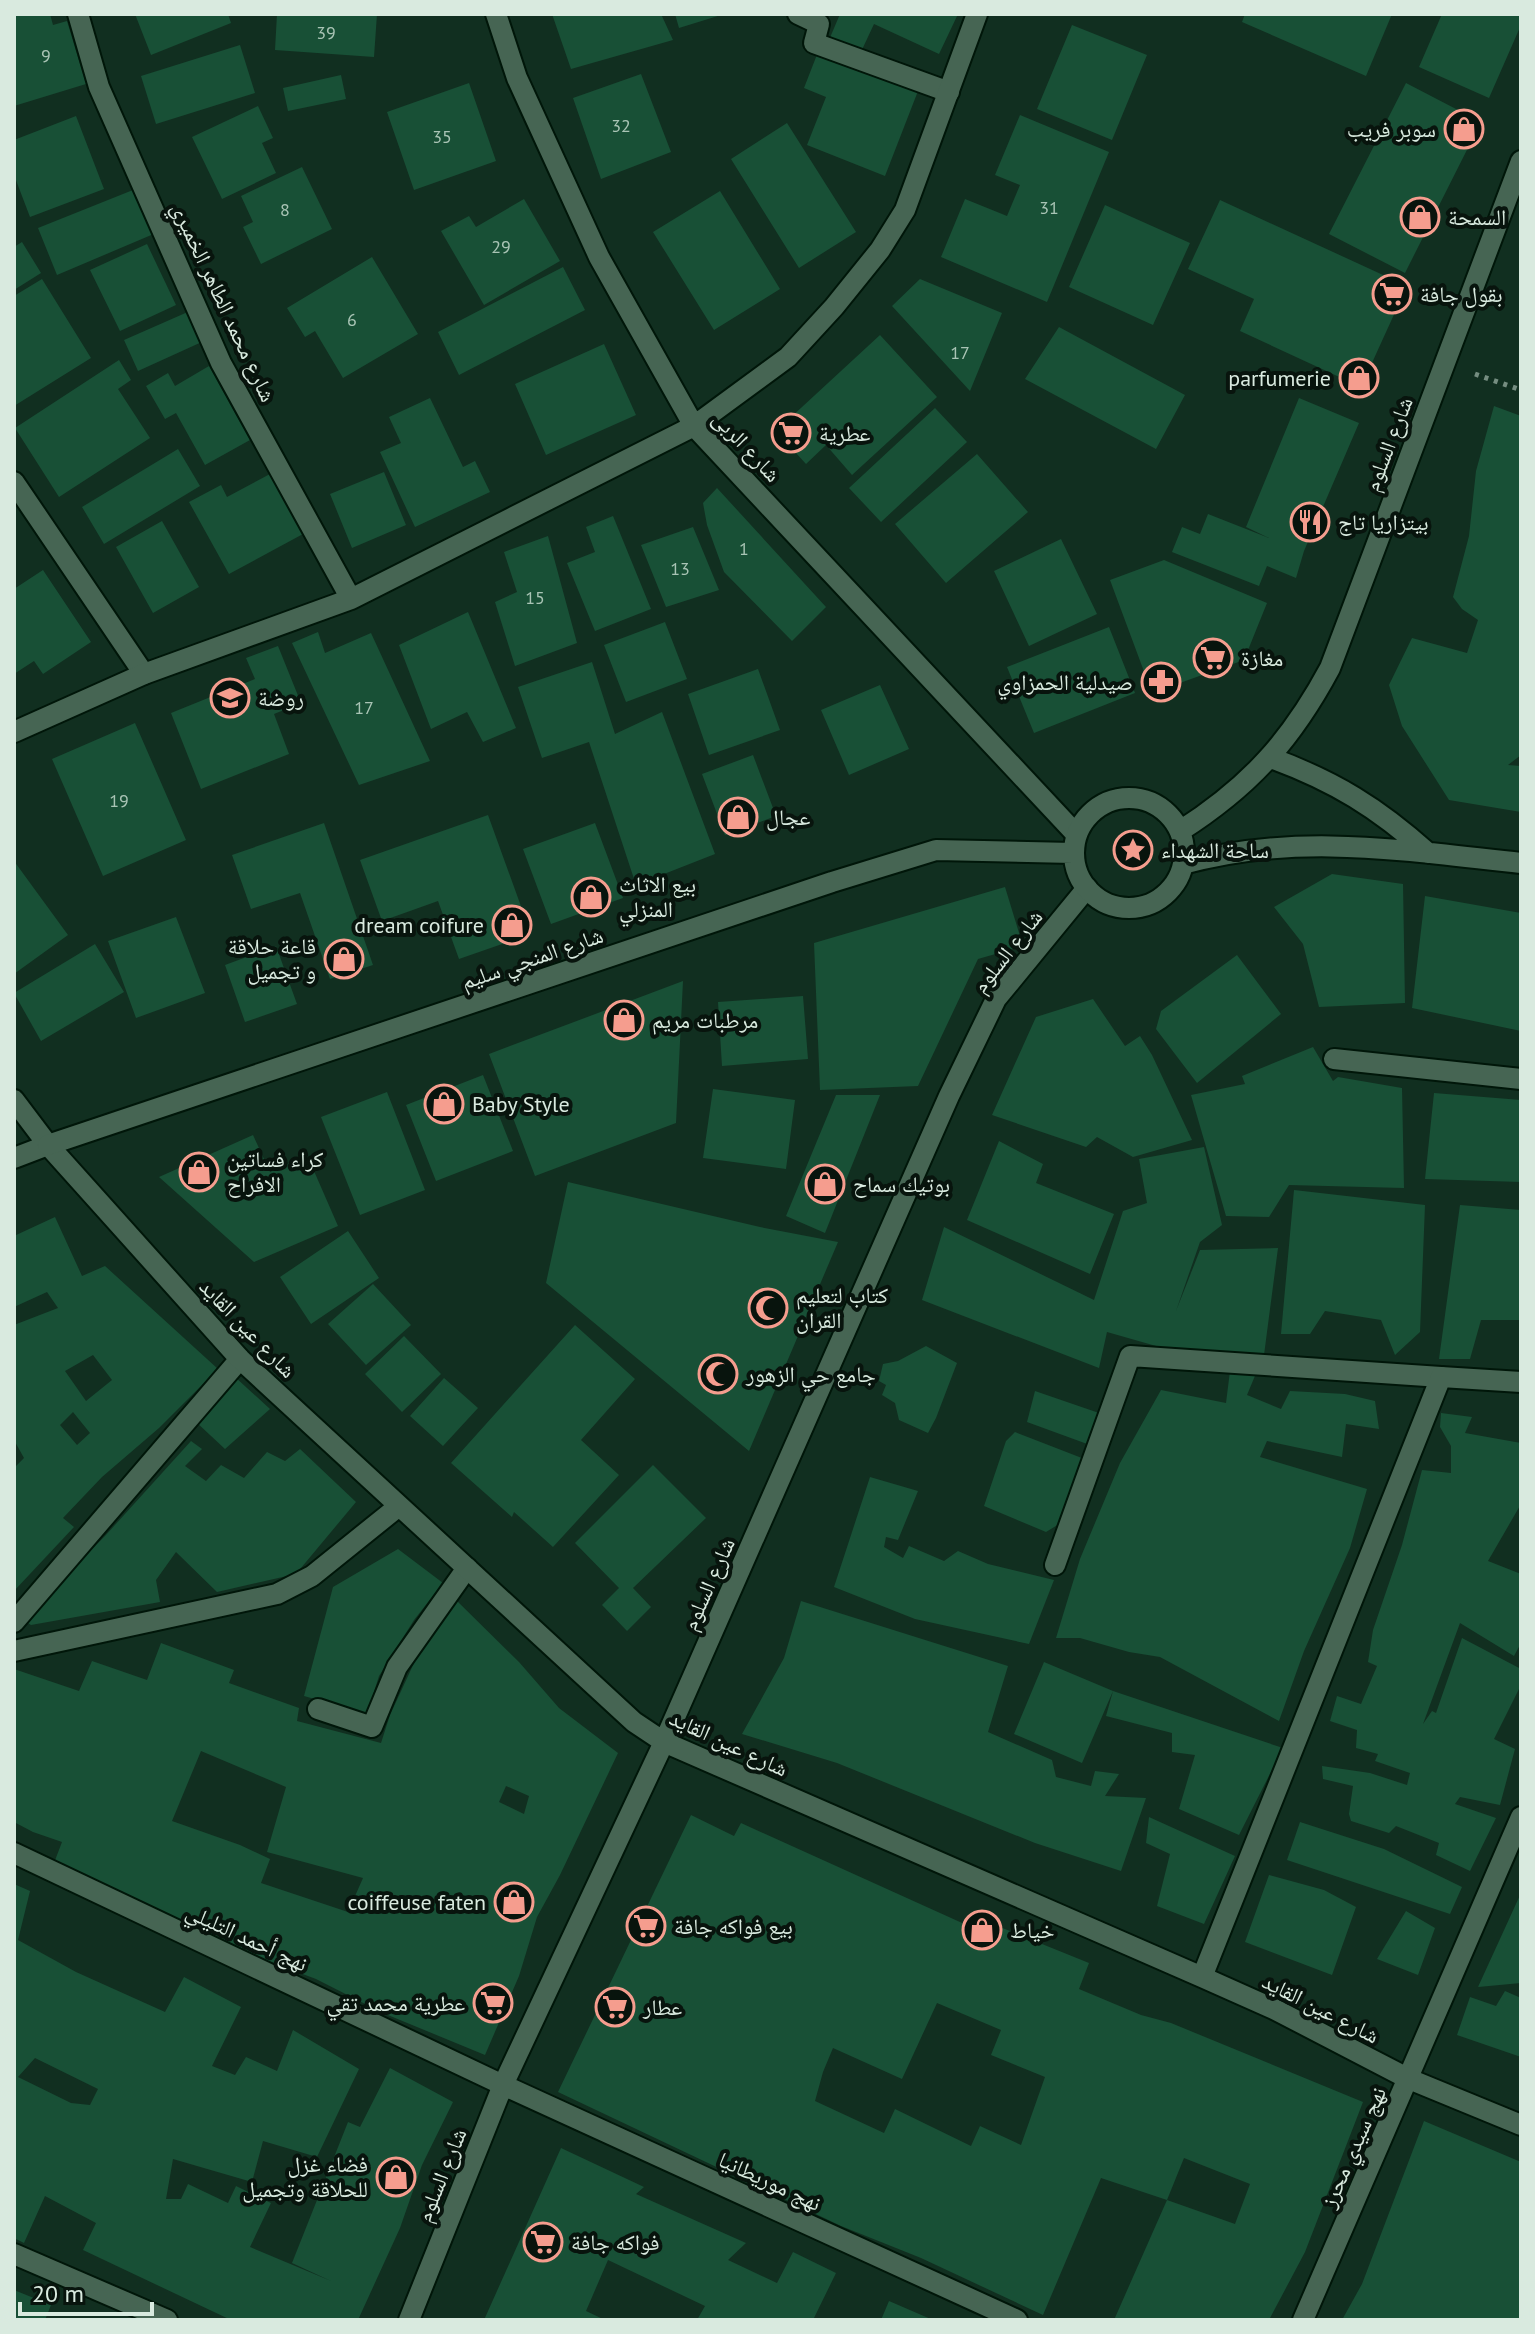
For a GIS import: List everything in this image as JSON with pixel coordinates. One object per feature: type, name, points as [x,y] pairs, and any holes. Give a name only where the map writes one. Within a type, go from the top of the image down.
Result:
[{"type":"street","name":"شارع محمد الطاهر الخميري","points":[[78,14],[99,87],[221,363],[351,599]]},
{"type":"street","name":"شارع الربى","points":[[496,14],[517,78],[599,257],[694,426],[1075,844]]},
{"type":"street","points":[[798,14],[819,24],[814,43],[949,92]]},
{"type":"street","points":[[14,732],[144,674],[351,599],[694,426],[788,357],[880,250],[905,210],[977,14]]},
{"type":"street","name":"شارع السلوم","points":[[1180,831],[1223,802],[1271,758],[1294,729],[1330,668],[1521,161]]},
{"type":"street","points":[[14,482],[144,674]]},
{"type":"street","points":[[1271,758],[1315,774],[1355,795],[1394,822],[1428,853]]},
{"type":"street","points":[[1136,798],[1155,804],[1170,815],[1180,831],[1184,847],[1183,864],[1177,881],[1152,904],[1134,909],[1116,907],[1100,900],[1087,888],[1077,872],[1075,844],[1086,818],[1100,806],[1117,799],[1136,798]]},
{"type":"street","name":"شارع المنجي سليم","points":[[14,1158],[832,882],[936,850],[1075,844]]},
{"type":"street","points":[[1183,864],[1217,854],[1288,845],[1428,853],[1521,863]]},
{"type":"street","name":"شارع السلوم","points":[[409,2320],[503,2085],[664,1742],[949,1096],[996,999],[1087,888]]},
{"type":"street","points":[[1334,1059],[1521,1079]]},
{"type":"street","name":"شارع عين القايد","points":[[14,1100],[48,1145],[240,1359],[634,1722],[664,1742],[1274,2009],[1409,2079],[1521,2125]]},
{"type":"street","points":[[1055,1565],[1130,1356],[1521,1382]]},
{"type":"street","points":[[14,1622],[240,1359]]},
{"type":"street","points":[[1202,1977],[1441,1377]]},
{"type":"street","points":[[14,1651],[277,1594],[312,1576],[399,1506]]},
{"type":"street","points":[[318,1709],[372,1727],[397,1667],[467,1568]]},
{"type":"street","name":"نهج سيدي محرز","points":[[1303,2320],[1521,1817]]},
{"type":"street","name":"نهج أحمد التليلي","points":[[14,1853],[503,2085]]},
{"type":"street","name":"نهج موريطانيا","points":[[503,2085],[1017,2320]]},
{"type":"street","points":[[14,2254],[167,2320]]},
{"type":"path","points":[[1444,363],[1521,390]]},
{"type":"building","points":[[14,14],[50,14],[53,25],[67,21],[86,84],[14,106]]},
{"type":"building","points":[[135,14],[228,14],[231,23],[151,55]]},
{"type":"building","points":[[277,14],[377,14],[374,57],[275,50]]},
{"type":"building","points":[[552,14],[661,14],[673,40],[571,69]]},
{"type":"building","points":[[675,14],[721,14],[721,15],[679,28]]},
{"type":"building","points":[[840,14],[958,14],[939,54],[874,24],[860,54],[829,40]]},
{"type":"building","points":[[1245,14],[1392,14],[1366,76],[1242,22]]},
{"type":"building","points":[[1442,14],[1514,14],[1521,17],[1521,25],[1489,98],[1419,67]]},
{"type":"building","points":[[1072,25],[1147,55],[1112,140],[1037,109]]},
{"type":"building","points":[[240,45],[255,93],[156,124],[141,76]]},
{"type":"building","points":[[818,52],[918,91],[885,176],[807,145],[826,97],[804,88]]},
{"type":"building","points":[[641,74],[671,152],[601,179],[573,98]]},
{"type":"building","points":[[341,75],[346,99],[288,111],[283,88]]},
{"type":"building","points":[[469,83],[496,161],[414,190],[387,112]]},
{"type":"building","points":[[1406,83],[1481,122],[1405,273],[1329,234]]},
{"type":"building","points":[[258,106],[273,138],[262,143],[276,173],[222,199],[192,137]]},
{"type":"building","points":[[1020,115],[1109,152],[1047,302],[941,257],[965,199],[1007,216],[1020,185],[995,175]]},
{"type":"building","points":[[76,116],[104,189],[30,217],[14,175],[14,140]]},
{"type":"building","points":[[787,123],[856,232],[799,268],[731,159]]},
{"type":"building","points":[[302,167],[332,229],[261,264],[243,227],[253,222],[241,196]]},
{"type":"building","points":[[138,188],[156,233],[57,275],[38,228]]},
{"type":"building","points":[[720,191],[780,289],[714,330],[653,232]]},
{"type":"building","points":[[524,199],[560,261],[484,305],[441,231],[469,216],[476,227]]},
{"type":"building","points":[[1220,200],[1407,286],[1361,387],[1240,331],[1254,299],[1188,269]]},
{"type":"building","points":[[1105,205],[1190,243],[1153,325],[1069,287]]},
{"type":"building","points":[[22,242],[41,273],[14,290],[14,247]]},
{"type":"building","points":[[147,244],[176,305],[120,331],[90,270]]},
{"type":"building","points":[[372,257],[418,334],[343,378],[315,331],[305,337],[287,308]]},
{"type":"building","points":[[563,267],[585,310],[459,375],[438,332]]},
{"type":"building","points":[[42,279],[91,358],[14,406],[14,296]]},
{"type":"building","points":[[920,279],[1002,313],[970,391],[892,306]]},
{"type":"building","points":[[190,311],[204,341],[138,371],[124,340]]},
{"type":"building","points":[[1059,327],[1185,395],[1156,449],[1025,379]]},
{"type":"building","points":[[880,335],[937,397],[852,475],[826,445],[806,464],[776,431]]},
{"type":"building","points":[[604,344],[636,415],[546,455],[515,384]]},
{"type":"building","points":[[119,360],[131,380],[118,389],[150,438],[59,497],[15,428]]},
{"type":"building","points":[[209,366],[250,440],[205,465],[176,413],[165,419],[146,386],[168,373],[175,386]]},
{"type":"building","points":[[430,398],[463,467],[475,461],[490,492],[415,527],[380,452],[401,443],[389,417]]},
{"type":"building","points":[[1299,398],[1359,423],[1304,551],[1296,578],[1267,566],[1259,586],[1172,552],[1182,527],[1200,534],[1208,514],[1269,538],[1246,527]]},
{"type":"building","points":[[1494,406],[1521,416],[1521,755],[1508,765],[1521,766],[1521,812],[1449,800],[1402,726],[1389,685],[1412,638],[1467,653],[1478,620],[1462,609],[1453,597],[1469,536],[1476,471]]},
{"type":"building","points":[[935,408],[967,442],[881,522],[849,488]]},
{"type":"building","points":[[178,449],[200,486],[104,544],[82,507]]},
{"type":"building","points":[[977,454],[1028,512],[946,583],[895,524]]},
{"type":"building","points":[[384,472],[406,525],[352,548],[330,494]]},
{"type":"building","points":[[270,474],[303,534],[229,574],[189,502],[221,485],[227,497]]},
{"type":"building","points":[[717,488],[826,607],[792,641],[724,572],[707,525],[703,503]]},
{"type":"building","points":[[613,516],[651,609],[595,631],[567,563],[595,552],[586,527]]},
{"type":"building","points":[[162,521],[199,587],[153,613],[116,547]]},
{"type":"building","points":[[693,527],[719,590],[666,607],[641,545]]},
{"type":"building","points":[[548,536],[577,643],[515,666],[495,602],[517,592],[504,552]]},
{"type":"building","points":[[1061,539],[1097,614],[1029,646],[994,571]]},
{"type":"building","points":[[1164,560],[1267,603],[1244,660],[1152,693],[1110,580]]},
{"type":"building","points":[[43,570],[91,642],[43,674],[34,661],[14,674],[14,589]]},
{"type":"building","points":[[468,612],[516,728],[483,742],[467,712],[431,729],[399,645]]},
{"type":"building","points":[[665,622],[687,679],[626,702],[604,645]]},
{"type":"building","points":[[1109,627],[1135,693],[1034,733],[1007,667]]},
{"type":"building","points":[[318,632],[325,653],[371,633],[430,761],[359,785],[292,643]]},
{"type":"building","points":[[278,646],[301,703],[274,714],[289,754],[201,789],[171,713],[255,679],[246,658]]},
{"type":"building","points":[[592,662],[615,734],[662,712],[715,854],[636,885],[589,742],[542,758],[518,687]]},
{"type":"building","points":[[758,669],[780,730],[709,755],[688,694]]},
{"type":"building","points":[[880,685],[909,749],[849,775],[821,710]]},
{"type":"building","points":[[135,723],[186,840],[103,876],[52,759]]},
{"type":"building","points":[[753,755],[776,816],[725,835],[702,774]]},
{"type":"building","points":[[488,815],[531,934],[459,959],[438,901],[382,921],[360,860]]},
{"type":"building","points":[[324,823],[373,965],[330,979],[300,893],[251,909],[232,855]]},
{"type":"building","points":[[595,823],[623,898],[551,924],[523,849]]},
{"type":"building","points":[[14,861],[68,935],[14,974]]},
{"type":"building","points":[[1332,874],[1403,884],[1405,1003],[1319,1007],[1303,944],[1274,907]]},
{"type":"building","points":[[1005,887],[1023,946],[978,959],[918,1086],[820,1090],[814,943]]},
{"type":"building","points":[[1425,896],[1521,913],[1521,1031],[1412,1008]]},
{"type":"building","points":[[176,917],[205,993],[136,1018],[108,941]]},
{"type":"building","points":[[95,944],[124,992],[41,1041],[14,993]]},
{"type":"building","points":[[276,946],[297,1004],[245,1022],[225,965]]},
{"type":"building","points":[[1237,955],[1281,1014],[1197,1083],[1156,1029],[1161,1011]]},
{"type":"building","points":[[683,981],[676,1123],[535,1176],[489,1054]]},
{"type":"building","points":[[803,996],[808,1059],[722,1066],[718,1002]]},
{"type":"building","points":[[1093,999],[1125,1046],[1140,1036],[1192,1140],[1133,1157],[1097,1137],[1086,1147],[992,1115],[1036,1017]]},
{"type":"building","points":[[1313,1047],[1333,1081],[1338,1077],[1402,1088],[1404,1188],[1289,1185],[1269,1217],[1226,1216],[1191,1095],[1245,1084],[1242,1076]]},
{"type":"building","points":[[483,1075],[513,1151],[436,1181],[406,1105]]},
{"type":"building","points":[[713,1089],[795,1100],[786,1169],[703,1158]]},
{"type":"building","points":[[387,1092],[425,1190],[360,1215],[321,1117]]},
{"type":"building","points":[[1434,1093],[1521,1100],[1521,1182],[1425,1179]]},
{"type":"building","points":[[836,1095],[880,1095],[825,1233],[786,1216]]},
{"type":"building","points":[[253,1135],[270,1172],[307,1155],[338,1226],[254,1262],[159,1177]]},
{"type":"building","points":[[999,1141],[1043,1164],[1036,1183],[1114,1214],[1090,1274],[967,1220]]},
{"type":"building","points":[[1204,1147],[1222,1225],[1200,1242],[1176,1311],[1200,1250],[1278,1248],[1264,1355],[1163,1348],[1107,1332],[1099,1368],[922,1300],[944,1227],[1094,1300],[1123,1211],[1147,1203],[1139,1159]]},
{"type":"building","name":"جامع حي الزهور","points":[[568,1182],[838,1242],[749,1451],[546,1283]]},
{"type":"building","points":[[1294,1190],[1425,1205],[1420,1332],[1395,1355],[1381,1320],[1325,1311],[1310,1334],[1281,1334]]},
{"type":"building","points":[[1460,1205],[1521,1210],[1521,1320],[1481,1320],[1470,1359],[1439,1359]]},
{"type":"building","points":[[55,1217],[82,1276],[105,1266],[218,1369],[159,1428],[102,1477],[63,1518],[74,1527],[14,1591],[14,1468],[24,1458],[14,1440],[14,1325],[58,1308],[47,1292],[14,1307],[14,1236]],"holes":[[[93,1355],[112,1380],[86,1401],[65,1371]],[[73,1412],[90,1433],[77,1445],[60,1425]]]},
{"type":"building","points":[[348,1231],[379,1278],[311,1324],[280,1277]]},
{"type":"building","points":[[373,1284],[411,1325],[366,1365],[328,1324]]},
{"type":"building","points":[[575,1325],[635,1379],[581,1440],[619,1475],[553,1547],[514,1512],[512,1517],[451,1463]]},
{"type":"building","points":[[404,1336],[441,1374],[402,1412],[365,1374]]},
{"type":"building","points":[[926,1346],[957,1363],[928,1433],[899,1420],[895,1403],[882,1395],[886,1385],[879,1381],[883,1364],[898,1361]]},
{"type":"building","points":[[1230,1371],[1257,1371],[1247,1395],[1281,1409],[1290,1391],[1345,1394],[1375,1401],[1379,1429],[1346,1424],[1342,1457],[1267,1441],[1260,1457],[1367,1489],[1350,1548],[1304,1651],[1279,1721],[1160,1657],[1080,1638],[1056,1638],[1080,1559],[1120,1463],[1161,1390],[1226,1403]]},
{"type":"building","points":[[235,1377],[270,1409],[225,1449],[195,1421]]},
{"type":"building","points":[[444,1378],[478,1408],[443,1446],[410,1416]]},
{"type":"building","points":[[1035,1391],[1099,1413],[1090,1445],[1027,1422]]},
{"type":"building","points":[[1441,1413],[1472,1417],[1465,1433],[1521,1443],[1521,1504],[1488,1561],[1521,1574],[1521,1643],[1514,1656],[1460,1623],[1423,1724],[1432,1711],[1436,1713],[1462,1638],[1521,1669],[1521,1685],[1494,1739],[1515,1749],[1500,1805],[1460,1797],[1455,1804],[1496,1818],[1470,1871],[1436,1855],[1439,1843],[1396,1826],[1389,1833],[1351,1821],[1353,1786],[1323,1779],[1322,1766],[1370,1773],[1407,1785],[1410,1773],[1375,1761],[1378,1754],[1356,1748],[1357,1730],[1330,1721],[1337,1696],[1361,1704],[1377,1666],[1368,1662],[1373,1630],[1402,1545],[1422,1470],[1451,1473],[1451,1446],[1440,1427]]},
{"type":"building","points":[[1015,1432],[1087,1460],[1064,1521],[1046,1532],[984,1506],[1006,1441]]},
{"type":"building","points":[[191,1441],[202,1449],[185,1466],[206,1481],[221,1465],[244,1478],[267,1452],[285,1461],[300,1449],[356,1502],[296,1574],[217,1592],[176,1552],[156,1580],[160,1602],[31,1625],[22,1619],[105,1536]]},
{"type":"building","points":[[653,1465],[706,1518],[633,1588],[651,1607],[627,1631],[602,1605],[619,1588],[575,1543]]},
{"type":"building","points":[[870,1477],[918,1491],[898,1540],[886,1537],[884,1547],[903,1558],[909,1546],[944,1561],[958,1551],[988,1564],[1054,1580],[1029,1644],[915,1619],[834,1587]]},
{"type":"building","points":[[398,1549],[443,1583],[414,1620],[379,1676],[367,1714],[304,1696],[333,1587]]},
{"type":"building","points":[[455,1599],[519,1662],[559,1708],[618,1753],[537,1917],[519,1976],[485,2055],[383,2013],[316,1979],[236,1949],[54,1863],[62,1842],[14,1822],[14,1669],[79,1691],[92,1661],[147,1680],[161,1643],[234,1670],[229,1683],[299,1708],[297,1721],[381,1743],[414,1663]],"holes":[[[201,1751],[286,1787],[267,1852],[363,1878],[348,1912],[261,1883],[270,1859],[172,1821]],[[506,1786],[529,1796],[524,1814],[499,1802]]]},
{"type":"building","points":[[801,1601],[1008,1666],[988,1732],[1052,1760],[1056,1777],[1091,1786],[1095,1771],[1119,1774],[1105,1796],[1146,1798],[1121,1871],[1035,1843],[837,1763],[742,1734],[784,1658]]},
{"type":"building","points":[[1044,1662],[1113,1691],[1082,1763],[1014,1734]]},
{"type":"building","points":[[1113,1691],[1283,1748],[1239,1835],[1179,1809],[1195,1755],[1172,1752],[1172,1733],[1106,1716]]},
{"type":"building","points":[[691,1815],[734,1836],[741,1823],[971,1927],[980,1919],[1089,1963],[1079,1989],[1141,2015],[1171,2023],[1363,2102],[1305,2252],[1269,2320],[1114,2320],[1167,2200],[1101,2178],[1043,2315],[921,2258],[841,2226],[558,2092]],"holes":[[[937,2003],[1001,2030],[991,2055],[1045,2077],[1021,2145],[980,2126],[971,2146],[895,2109],[884,2133],[815,2101],[833,2048],[902,2079]],[[1184,2158],[1250,2184],[1235,2224],[1167,2200]]]},
{"type":"building","points":[[1149,1817],[1235,1856],[1204,1924],[1157,1906],[1170,1854],[1146,1843]]},
{"type":"building","points":[[1300,1822],[1384,1849],[1462,1887],[1450,1914],[1287,1860]]},
{"type":"building","points":[[1269,1875],[1324,1890],[1356,1907],[1332,1975],[1245,1942]]},
{"type":"building","points":[[14,1884],[30,1891],[18,1940],[76,1972],[165,2012],[184,1977],[241,2007],[212,2066],[235,2075],[246,2057],[277,2071],[293,2030],[359,2069],[317,2157],[263,2141],[252,2182],[173,2159],[166,2199],[181,2199],[188,2184],[228,2203],[236,2186],[271,2203],[250,2247],[331,2281],[292,2263],[348,2122],[360,2127],[390,2068],[453,2102],[422,2165],[400,2228],[358,2320],[231,2320],[83,2250],[96,2223],[45,2196],[24,2243],[14,2238]],"holes":[[[35,2058],[98,2089],[90,2105],[71,2103],[18,2077]]]},
{"type":"building","points":[[1521,1893],[1521,1983],[1478,1987]]},
{"type":"building","points":[[1406,1911],[1435,1928],[1418,1975],[1377,1959]]},
{"type":"building","points":[[1505,1991],[1521,1998],[1521,2057],[1457,2035],[1470,1997],[1496,2006]]},
{"type":"building","points":[[1424,2121],[1521,2162],[1521,2320],[1342,2320],[1362,2284]]},
{"type":"building","points":[[561,2148],[644,2187],[636,2194],[746,2243],[728,2260],[777,2283],[793,2252],[836,2273],[813,2320],[697,2320],[705,2306],[608,2260],[586,2311],[605,2320],[484,2320]]},
{"type":"building","points":[[14,2290],[51,2305],[45,2320],[14,2320]]},
{"type":"building","points":[[889,2301],[933,2320],[881,2320]]},
{"type":"place","name":"سوبر فريب","points":[[1464,129]]},
{"type":"place","name":"السمحة","points":[[1420,217]]},
{"type":"place","name":"بقول جافة","points":[[1392,294]]},
{"type":"place","name":"parfumerie","points":[[1359,378]]},
{"type":"place","name":"عطرية","points":[[791,433]]},
{"type":"place","name":"بيتزاريا تاج","points":[[1310,522]]},
{"type":"place","name":"مغازة","points":[[1213,658]]},
{"type":"place","name":"صيدلية الحمزاوي","points":[[1161,682]]},
{"type":"place","name":"روضة","points":[[230,698]]},
{"type":"place","name":"عجال","points":[[738,817]]},
{"type":"place","name":"ساحة الشهداء","points":[[1133,850]]},
{"type":"place","name":"بيع الاثاث المنزلي","points":[[591,897]]},
{"type":"place","name":"dream coifure","points":[[512,925]]},
{"type":"place","name":"قاعة حلاقة و تجميل","points":[[344,959]]},
{"type":"place","name":"مرطبات مريم","points":[[624,1020]]},
{"type":"place","name":"Baby Style","points":[[444,1104]]},
{"type":"place","name":"كراء فساتين الافراح","points":[[199,1172]]},
{"type":"place","name":"بوتيك سماح","points":[[825,1184]]},
{"type":"place","name":"كتاب لتعليم القران","points":[[768,1308]]},
{"type":"place","name":"جامع حي الزهور","points":[[718,1374]]},
{"type":"place","name":"coiffeuse faten","points":[[514,1902]]},
{"type":"place","name":"بيع فواكه جافة","points":[[646,1926]]},
{"type":"place","name":"خياط","points":[[982,1930]]},
{"type":"place","name":"عطرية محمد تقي","points":[[493,2003]]},
{"type":"place","name":"عطار","points":[[615,2007]]},
{"type":"place","name":"فضاء غزل للحلاقة وتجميل","points":[[396,2177]]},
{"type":"place","name":"فواكه جافة","points":[[543,2242]]}]
